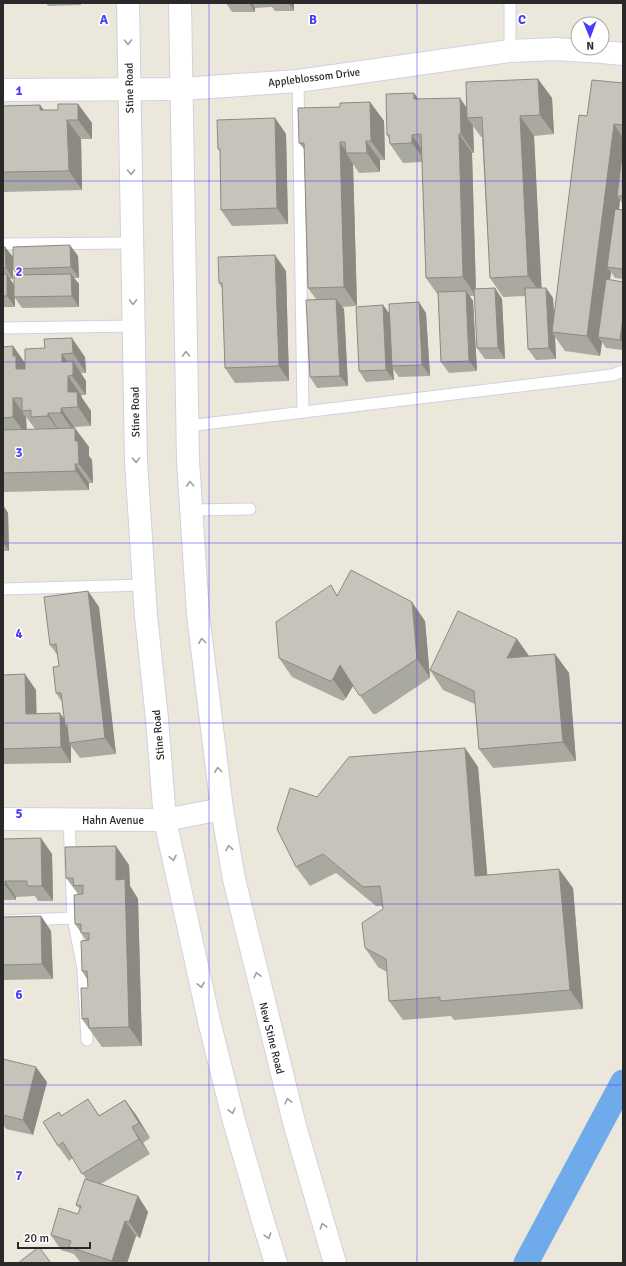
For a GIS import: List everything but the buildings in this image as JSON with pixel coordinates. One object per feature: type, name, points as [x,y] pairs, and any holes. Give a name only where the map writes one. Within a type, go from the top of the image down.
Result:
[{"type":"main road","name":"Stine Road","points":[[128,3],[136,461],[144,585],[165,820]]},
{"type":"main road","points":[[180,3],[188,426],[192,510],[198,615],[222,809]]},
{"type":"main road","name":"Appleblossom Drive","points":[[3,90],[181,89],[298,81],[510,51],[556,49],[623,54]]},
{"type":"main road","name":"Hahn Avenue","points":[[3,819],[165,820],[222,809]]},
{"type":"main road","name":"New Stine Road","points":[[222,809],[234,879],[271,1034],[295,1126],[335,1263]]},
{"type":"main road","points":[[165,820],[211,1029],[234,1121],[276,1263]]},
{"type":"lane","points":[[510,3],[510,51]]},
{"type":"lane","points":[[298,81],[303,412]]},
{"type":"lane","points":[[3,244],[132,243]]},
{"type":"lane","points":[[3,328],[133,326]]},
{"type":"lane","points":[[188,426],[612,375],[623,371]]},
{"type":"lane","points":[[192,510],[250,509]]},
{"type":"lane","points":[[3,589],[144,585]]},
{"type":"lane","points":[[69,819],[73,918],[83,969],[87,1040]]},
{"type":"lane","points":[[3,921],[73,918]]},
{"type":"waterway","points":[[526,1263],[623,1082]]}]
